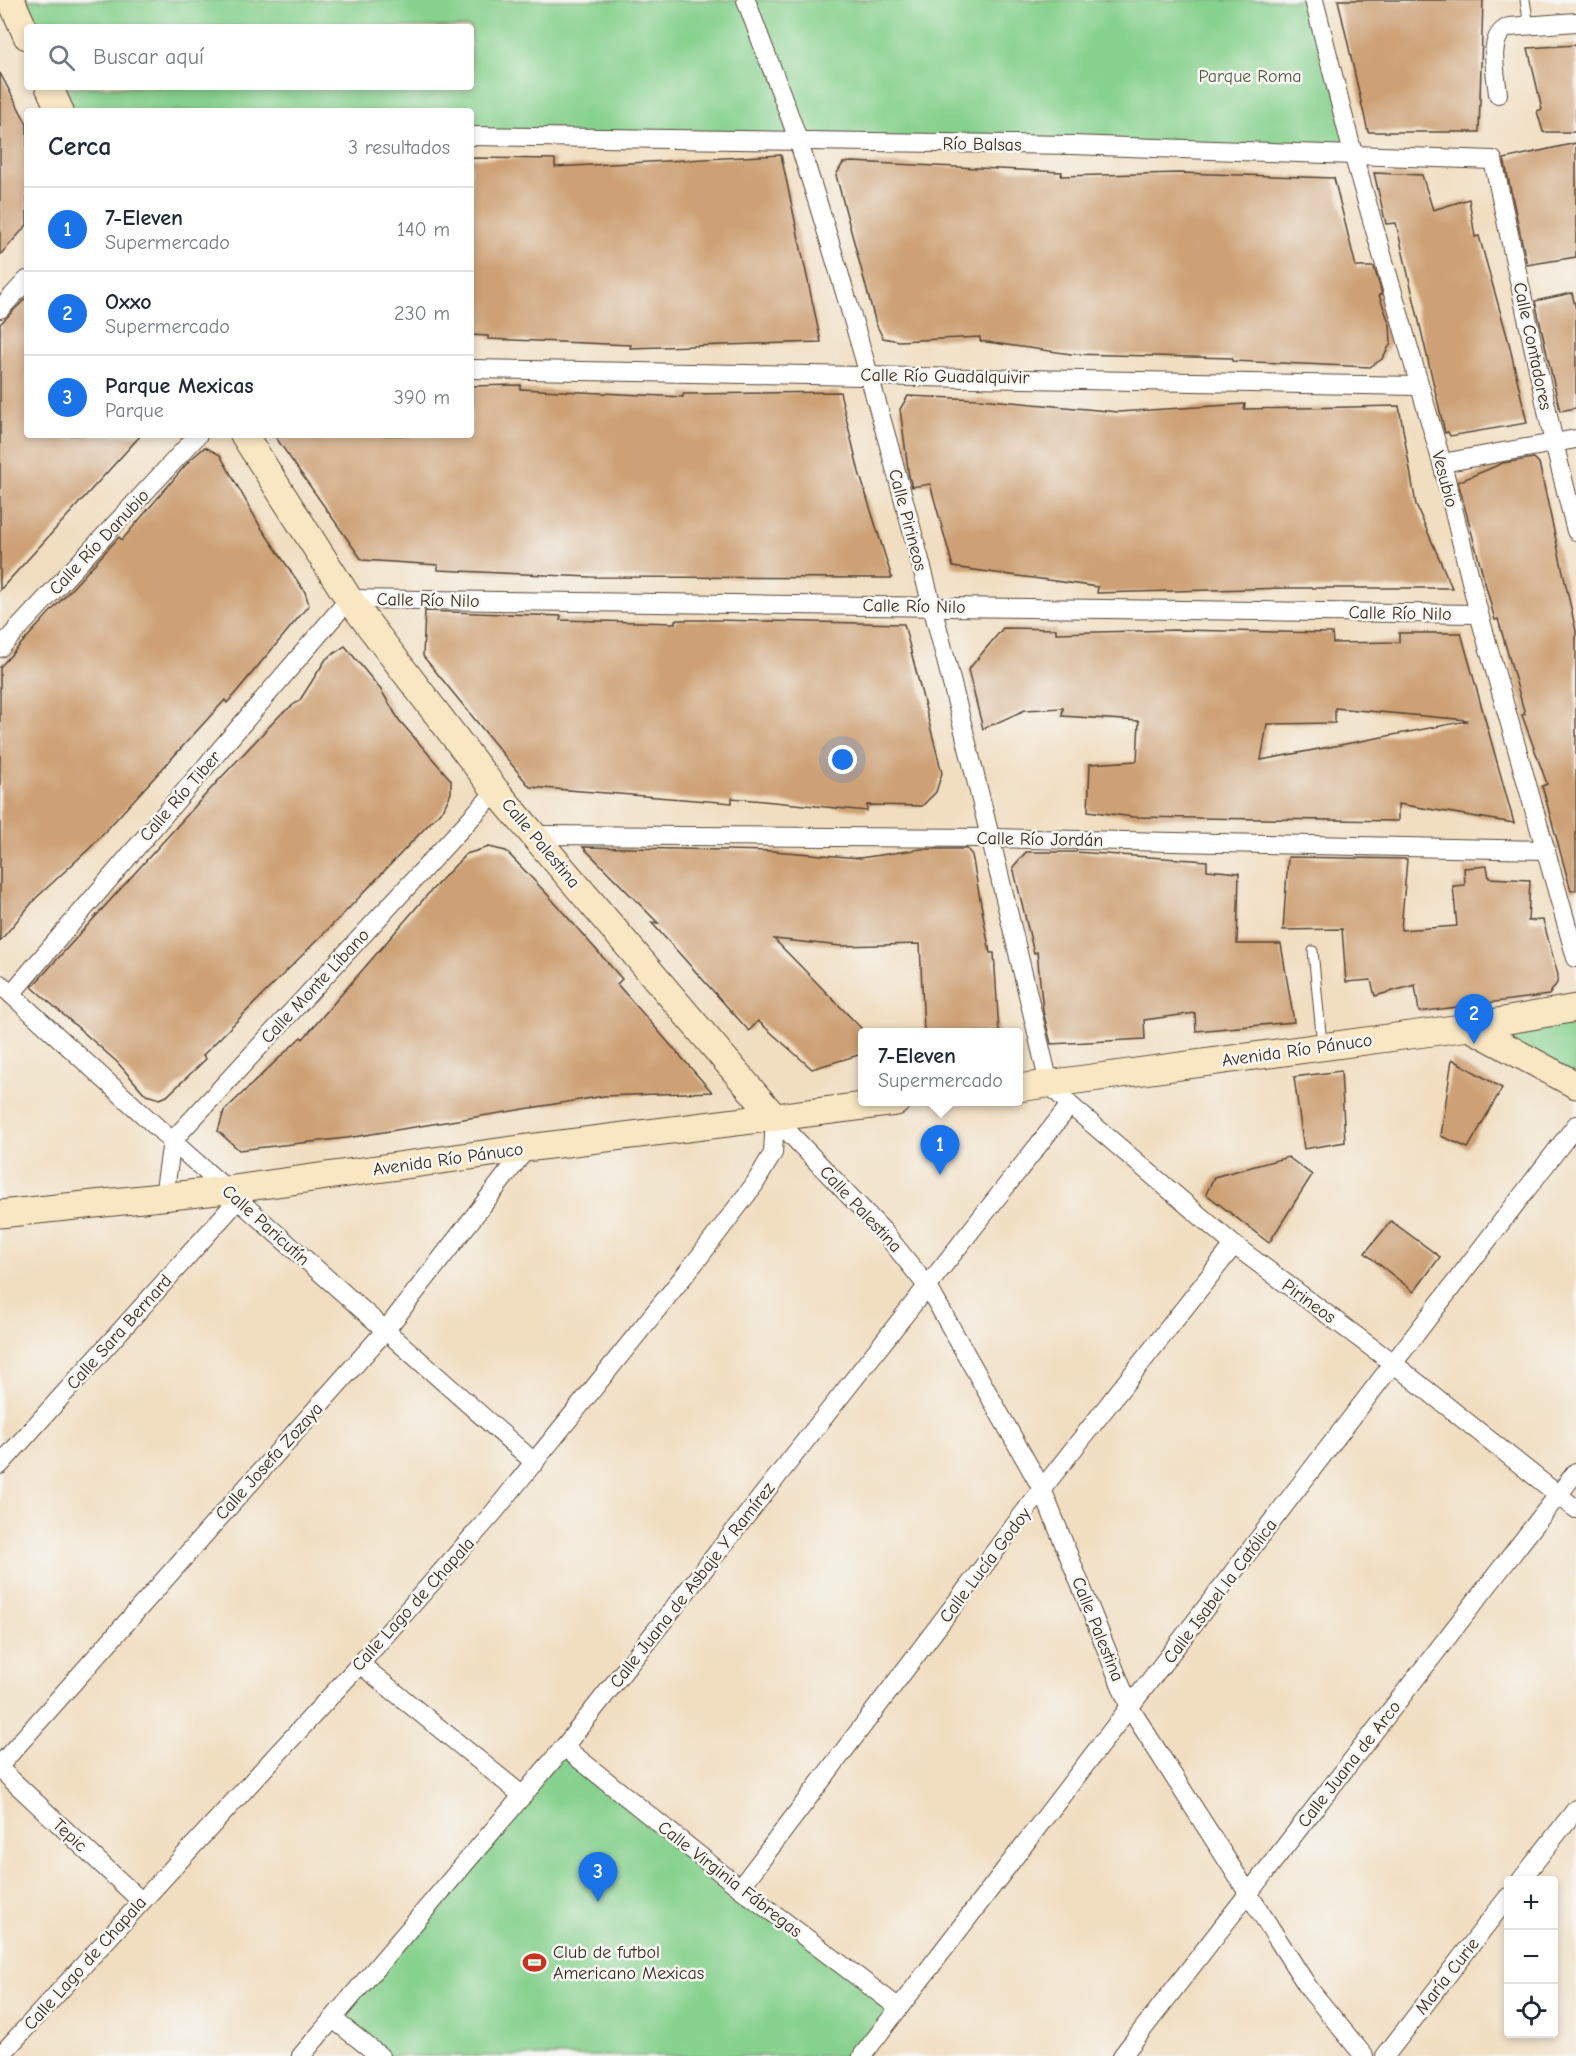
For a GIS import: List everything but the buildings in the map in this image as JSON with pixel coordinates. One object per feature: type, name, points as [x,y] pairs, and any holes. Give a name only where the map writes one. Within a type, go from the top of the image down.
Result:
[{"type":"street","points":[[11,0],[24,29]]},
{"type":"street","name":"Calle Pirineos","points":[[746,0],[798,141],[869,375],[991,838],[1049,1084]]},
{"type":"street","name":"Vesubio","points":[[1314,0],[1353,154],[1442,463],[1479,614],[1576,958]]},
{"type":"street","points":[[1497,94],[1495,40],[1501,31],[1509,27],[1576,22]]},
{"type":"street","points":[[50,90],[59,108]]},
{"type":"street","name":"Río Balsas","points":[[474,136],[1353,154],[1493,160]]},
{"type":"street","name":"Calle Contadores","points":[[1493,160],[1554,443],[1576,531]]},
{"type":"street","points":[[0,309],[24,282]]},
{"type":"street","name":"Calle Río Guadalquivir","points":[[474,369],[1419,386]]},
{"type":"street","name":"Calle Río Danubio","points":[[0,648],[195,438]]},
{"type":"street","name":"Calle Palestina","points":[[246,438],[349,599],[496,790],[775,1118],[883,1231],[927,1287],[1042,1489],[1130,1708],[1310,1990],[1364,2056]]},
{"type":"street","points":[[1442,463],[1576,439]]},
{"type":"street","name":"Calle Río Nilo","points":[[349,599],[1479,614]]},
{"type":"street","name":"Calle Río Tiber","points":[[5,988],[349,599]]},
{"type":"street","name":"Calle Monte Líbano","points":[[172,1141],[496,790]]},
{"type":"street","name":"Calle Río Jordán","points":[[534,835],[991,838],[1546,850]]},
{"type":"street","name":"Calle Paricutín","points":[[5,988],[172,1141],[535,1463]]},
{"type":"street","name":"Avenida Río Pánuco","points":[[1023,1087],[1469,1027],[1576,1008]]},
{"type":"street","points":[[1469,1027],[1576,1084]]},
{"type":"street","name":"Pirineos","points":[[1049,1084],[1070,1105],[1234,1245],[1394,1364],[1576,1509]]},
{"type":"street","name":"Calle Juana de Asbaje Y Ramírez","points":[[301,2056],[564,1747],[1070,1105]]},
{"type":"street","name":"Avenida Río Pánuco","points":[[0,1214],[164,1196],[233,1195],[527,1148],[860,1106]]},
{"type":"street","name":"Calle Lago de Chapala","points":[[0,2056],[360,1664],[535,1463],[754,1185],[772,1153],[775,1118]]},
{"type":"street","name":"Calle Isabel la Católica","points":[[862,2056],[1576,1125]]},
{"type":"street","points":[[164,1196],[172,1141]]},
{"type":"street","name":"Calle Josefa Zozaya","points":[[0,1767],[385,1331],[527,1148]]},
{"type":"street","name":"Calle Sara Bernard","points":[[0,1465],[233,1195]]},
{"type":"street","name":"Calle Lucía Godoy","points":[[740,1888],[1042,1489],[1234,1245]]},
{"type":"street","name":"Calle Juana de Arco","points":[[1122,2056],[1576,1472]]},
{"type":"street","points":[[360,1664],[523,1796]]},
{"type":"street","name":"Calle Virginia Fábregas","points":[[564,1747],[740,1888],[899,2008]]},
{"type":"street","name":"Tepic","points":[[0,1767],[141,1901]]},
{"type":"street","points":[[1525,1876],[1576,1809]]},
{"type":"street","name":"María Curie","points":[[1385,2056],[1504,1903]]},
{"type":"street","points":[[333,2019],[380,2056]]},
{"type":"lane","points":[[1525,0],[1529,26]]},
{"type":"lane","points":[[1313,951],[1323,1047]]},
{"type":"green space","name":"Parque Roma","points":[[11,0],[1313,0],[1353,154],[474,136],[474,108],[59,108],[50,90],[474,90],[474,24],[25,24]]},
{"type":"green space","points":[[1576,1008],[1576,1085],[1469,1027]]},
{"type":"green space","points":[[564,1747],[899,2008],[862,2056],[381,2056],[333,2019]]},
{"type":"place","name":"Oxxo","points":[[1474,1044]]},
{"type":"place","name":"7-Eleven","points":[[940,1175]]},
{"type":"place","name":"Parque Mexicas","points":[[598,1902]]},
{"type":"place","name":"Club de futbol Americano Mexicas","points":[[535,1962]]}]
